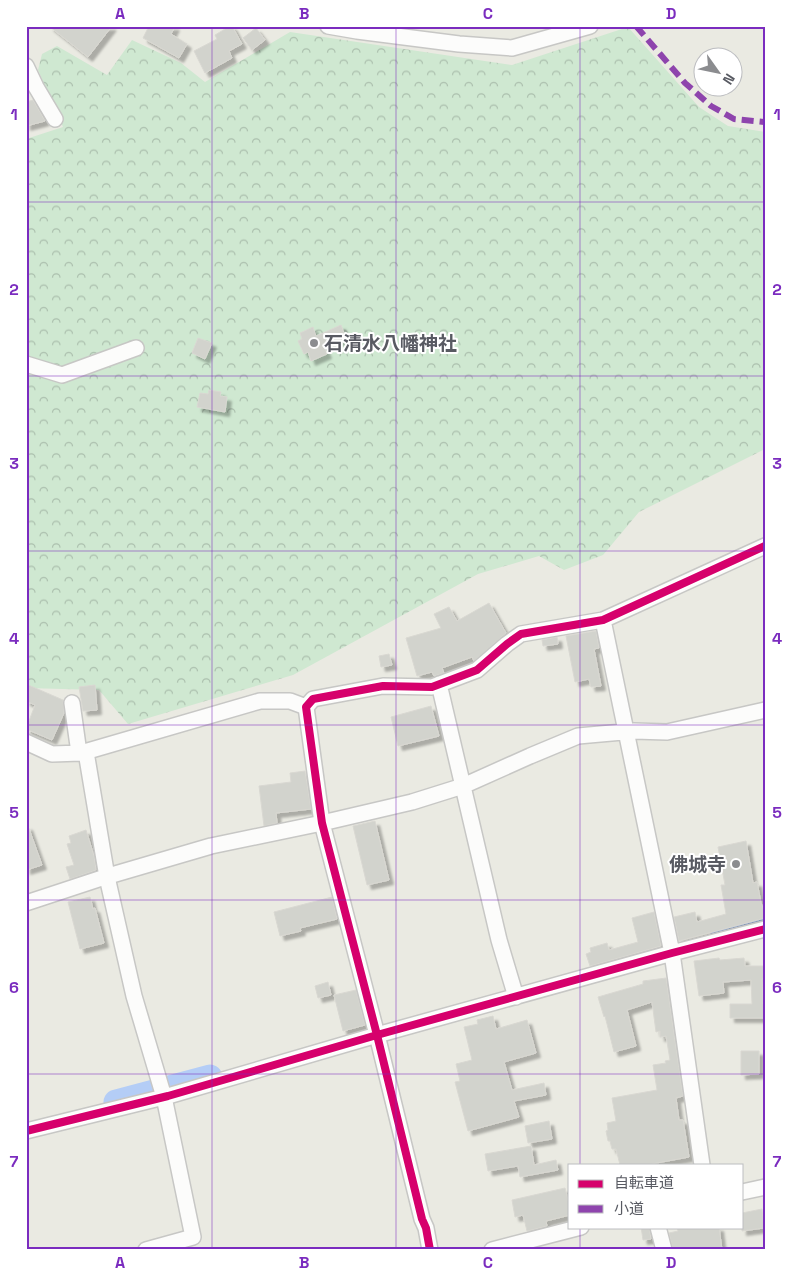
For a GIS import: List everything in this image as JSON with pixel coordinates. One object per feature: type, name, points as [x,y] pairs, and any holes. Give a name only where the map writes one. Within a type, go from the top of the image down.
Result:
[{"type":"street","points":[[328,26],[357,32],[512,48],[590,26]]},
{"type":"street","points":[[26,66],[55,119]]},
{"type":"street","points":[[26,364],[62,375],[136,348]]},
{"type":"street","points":[[430,1250],[426,1228],[422,1219],[322,823],[306,707],[313,699],[383,686],[432,687],[477,670],[521,634],[603,620],[765,546]]},
{"type":"street","points":[[603,620],[672,953],[702,1164]]},
{"type":"street","points":[[439,684],[500,943],[516,996]]},
{"type":"street","points":[[26,742],[52,754],[83,752],[260,701],[290,701],[306,707]]},
{"type":"street","points":[[72,703],[107,877],[134,996],[164,1097],[193,1237],[146,1250]]},
{"type":"street","points":[[26,903],[211,846],[412,802],[463,786],[578,736],[634,731],[667,732],[765,710]]},
{"type":"street","points":[[26,1131],[164,1097],[516,996],[765,929]]},
{"type":"street","points":[[744,1192],[765,1187]]},
{"type":"street","points":[[492,1250],[577,1228]]},
{"type":"street","points":[[658,1228],[664,1250]]},
{"type":"green space","points":[[628,27],[699,107],[728,126],[765,132],[765,449],[639,512],[603,555],[564,570],[539,556],[478,574],[293,675],[128,724],[99,690],[26,688],[26,139],[63,127],[38,70],[42,54],[57,46],[107,75],[132,40],[181,63],[205,82],[290,32],[512,65]]},
{"type":"building","points":[[49,26],[112,26],[88,57]]},
{"type":"building","points":[[149,26],[175,26],[171,34],[187,44],[179,58],[143,38]]},
{"type":"building","points":[[232,26],[242,44],[229,51],[232,58],[205,73],[194,51],[217,39],[215,35]]},
{"type":"building","points":[[256,28],[265,40],[252,50],[243,38]]},
{"type":"building","points":[[33,100],[45,121],[26,126],[26,102]]},
{"type":"building","points":[[341,325],[346,338],[324,347],[327,354],[311,361],[308,352],[304,354],[298,341],[302,339],[300,333],[313,327],[316,336]]},
{"type":"building","points":[[198,338],[212,343],[205,359],[192,353]]},
{"type":"building","points":[[209,390],[221,392],[220,396],[227,397],[225,412],[197,407],[200,393],[208,394]]},
{"type":"building","points":[[489,603],[506,633],[474,661],[472,657],[442,668],[444,673],[434,676],[432,672],[417,676],[406,638],[441,628],[434,614],[449,607],[457,621]]},
{"type":"building","points":[[596,631],[599,648],[594,649],[601,686],[591,687],[589,679],[575,682],[566,636]]},
{"type":"building","points":[[557,637],[558,644],[543,646],[542,640]]},
{"type":"building","points":[[389,654],[392,665],[381,667],[379,656]]},
{"type":"building","points":[[26,684],[63,700],[64,713],[52,740],[26,729],[35,705],[26,701]]},
{"type":"building","points":[[95,685],[97,710],[83,711],[79,687]]},
{"type":"building","points":[[431,706],[439,736],[398,746],[391,717]]},
{"type":"building","points":[[305,771],[311,809],[276,813],[277,823],[264,826],[259,786],[291,782],[290,773]]},
{"type":"building","points":[[375,821],[389,880],[367,885],[353,826]]},
{"type":"building","points":[[26,826],[28,826],[42,865],[26,870]]},
{"type":"building","points":[[86,830],[96,870],[70,879],[66,867],[74,865],[67,844],[71,843],[69,836]]},
{"type":"building","points":[[746,841],[753,883],[757,882],[765,918],[679,941],[674,917],[695,912],[697,922],[726,914],[721,885],[725,885],[718,847]]},
{"type":"building","points":[[90,897],[93,909],[95,908],[104,943],[80,949],[68,902]]},
{"type":"building","points":[[332,897],[337,919],[300,928],[301,931],[280,936],[274,912]]},
{"type":"building","points":[[654,912],[661,946],[590,966],[586,954],[591,952],[590,948],[607,943],[609,950],[638,942],[632,918]]},
{"type":"building","points":[[719,958],[720,960],[744,958],[745,966],[765,966],[765,979],[762,979],[765,1018],[730,1018],[730,1004],[752,1004],[751,980],[723,982],[724,993],[699,996],[694,961]]},
{"type":"building","points":[[666,978],[683,1096],[676,1098],[679,1120],[683,1120],[689,1157],[651,1164],[620,1164],[616,1149],[612,1149],[606,1131],[608,1130],[607,1123],[616,1121],[612,1098],[657,1090],[653,1065],[666,1063],[665,1061],[670,1060],[666,1036],[660,1037],[660,1031],[656,1032],[652,1002],[627,1010],[636,1046],[614,1052],[598,997],[643,984],[643,981]]},
{"type":"building","points":[[328,982],[331,995],[318,998],[315,986]]},
{"type":"building","points":[[356,990],[365,1025],[343,1031],[334,995]]},
{"type":"building","points":[[493,1016],[496,1029],[527,1020],[536,1053],[504,1062],[512,1090],[544,1083],[546,1095],[514,1101],[519,1117],[468,1131],[455,1082],[460,1081],[456,1064],[472,1060],[464,1027],[478,1024],[477,1020]]},
{"type":"building","points":[[741,1051],[759,1051],[759,1074],[741,1075]]},
{"type":"building","points":[[549,1121],[552,1139],[528,1143],[525,1126]]},
{"type":"building","points":[[531,1146],[534,1165],[556,1160],[558,1170],[520,1177],[518,1166],[488,1171],[485,1154]]},
{"type":"building","points":[[565,1188],[568,1200],[568,1216],[546,1221],[547,1226],[527,1231],[523,1215],[515,1217],[512,1200]]},
{"type":"building","points":[[762,1209],[764,1228],[742,1231],[742,1228],[744,1228],[744,1213]]},
{"type":"building","points":[[641,1228],[649,1228],[651,1239],[643,1240]]},
{"type":"building","points":[[677,1228],[719,1228],[722,1250],[673,1250],[669,1233],[678,1231]]},
{"type":"waterway","points":[[723,933],[765,921]]},
{"type":"waterway","points":[[116,1102],[210,1077]]},
{"type":"marked path","points":[[636,26],[685,83],[711,106],[734,119],[765,122]]},
{"type":"cycle path","points":[[430,1250],[426,1228],[422,1219],[322,823],[306,707],[313,699],[383,686],[432,687],[477,670],[521,634],[603,620],[765,546]]},
{"type":"cycle path","points":[[26,1131],[168,1096],[377,1035],[765,929]]},
{"type":"place","name":"石清水八幡神社","points":[[314,343]]},
{"type":"place","name":"佛城寺","points":[[736,864]]}]
